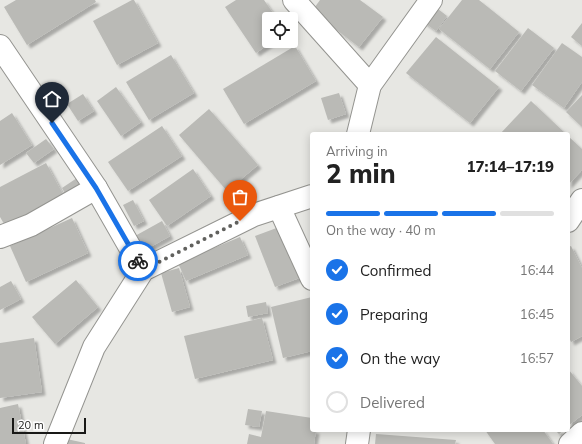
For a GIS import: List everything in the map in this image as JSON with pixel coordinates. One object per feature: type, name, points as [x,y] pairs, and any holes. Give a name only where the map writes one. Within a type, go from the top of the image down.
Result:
[{"type":"street","points":[[294,0],[370,85]]},
{"type":"street","points":[[358,132],[370,85],[431,0]]},
{"type":"street","points":[[0,46],[96,188],[143,270]]},
{"type":"street","points":[[0,237],[31,226],[96,188]]},
{"type":"street","points":[[55,444],[94,347],[143,270],[254,215],[310,197]]},
{"type":"street","points":[[570,218],[582,200]]},
{"type":"street","points":[[279,207],[310,275]]},
{"type":"street","points":[[357,444],[359,432]]},
{"type":"street","points":[[570,444],[582,433]]},
{"type":"building","points":[[16,0],[95,0],[96,2],[27,45],[4,7]]},
{"type":"building","points":[[134,0],[158,43],[117,65],[93,21]]},
{"type":"building","points":[[236,0],[264,0],[272,12],[262,12],[263,48],[256,53],[225,7]]},
{"type":"building","points":[[320,0],[360,0],[383,17],[359,47],[312,11]]},
{"type":"building","points":[[462,0],[479,0],[519,32],[490,69],[439,29]]},
{"type":"building","points":[[434,6],[447,16],[436,31],[422,21]]},
{"type":"building","points":[[582,23],[582,46],[571,37]]},
{"type":"building","points":[[528,28],[554,48],[521,91],[495,71]]},
{"type":"building","points":[[436,37],[499,87],[470,123],[406,73]]},
{"type":"building","points":[[562,43],[582,57],[582,82],[564,108],[532,85]]},
{"type":"building","points":[[292,48],[296,48],[316,81],[244,124],[223,89]]},
{"type":"building","points":[[171,55],[194,93],[149,120],[126,82]]},
{"type":"building","points":[[116,87],[141,122],[121,136],[97,101]]},
{"type":"building","points":[[339,93],[346,114],[328,120],[321,98]]},
{"type":"building","points":[[83,94],[94,111],[78,121],[67,104]]},
{"type":"building","points":[[582,95],[582,127],[566,112]]},
{"type":"building","points":[[531,101],[564,132],[502,132]]},
{"type":"building","points":[[209,109],[258,165],[227,191],[179,135]]},
{"type":"building","points":[[12,113],[32,145],[0,165],[0,121]]},
{"type":"building","points":[[162,126],[182,156],[128,191],[108,162]]},
{"type":"building","points":[[570,138],[582,149],[582,170],[570,183]]},
{"type":"building","points":[[46,139],[54,149],[34,163],[26,153]]},
{"type":"building","points":[[46,163],[64,196],[6,227],[0,217],[0,187]]},
{"type":"building","points":[[193,169],[211,196],[167,226],[149,200]]},
{"type":"building","points":[[80,176],[86,185],[67,197],[62,188]]},
{"type":"building","points":[[133,200],[144,221],[134,226],[123,205]]},
{"type":"building","points":[[72,218],[88,253],[26,282],[10,246]]},
{"type":"building","points":[[162,221],[170,236],[143,251],[135,236]]},
{"type":"building","points":[[282,226],[302,277],[275,287],[255,236]]},
{"type":"building","points":[[240,237],[248,255],[186,281],[178,263]]},
{"type":"building","points":[[310,244],[310,254],[306,252]]},
{"type":"building","points":[[570,246],[582,268],[582,336],[571,342],[570,340]]},
{"type":"building","points":[[179,268],[190,307],[172,312],[161,273]]},
{"type":"building","points":[[76,280],[98,307],[55,344],[32,317]]},
{"type":"building","points":[[11,281],[21,299],[0,310],[0,287]]},
{"type":"building","points":[[310,297],[310,351],[283,358],[271,307]]},
{"type":"building","points":[[266,302],[268,313],[248,317],[246,306]]},
{"type":"building","points":[[262,318],[273,360],[195,379],[184,336]]},
{"type":"building","points":[[34,338],[42,392],[0,398],[0,343]]},
{"type":"building","points":[[570,371],[582,386],[582,415],[570,424]]},
{"type":"building","points":[[18,404],[26,444],[0,444],[0,408]]},
{"type":"building","points":[[248,409],[262,411],[259,427],[245,425]]},
{"type":"building","points":[[266,411],[310,418],[310,432],[316,432],[314,444],[247,444],[249,434],[261,437]]},
{"type":"building","points":[[486,432],[544,432],[553,444],[495,444]]},
{"type":"building","points":[[376,434],[456,440],[455,444],[375,444]]},
{"type":"building","points":[[62,438],[85,443],[85,444],[61,444]]},
{"type":"way so far","points":[[138,261],[143,270],[240,221]]},
{"type":"route","points":[[52,123],[96,188],[138,261]]}]
